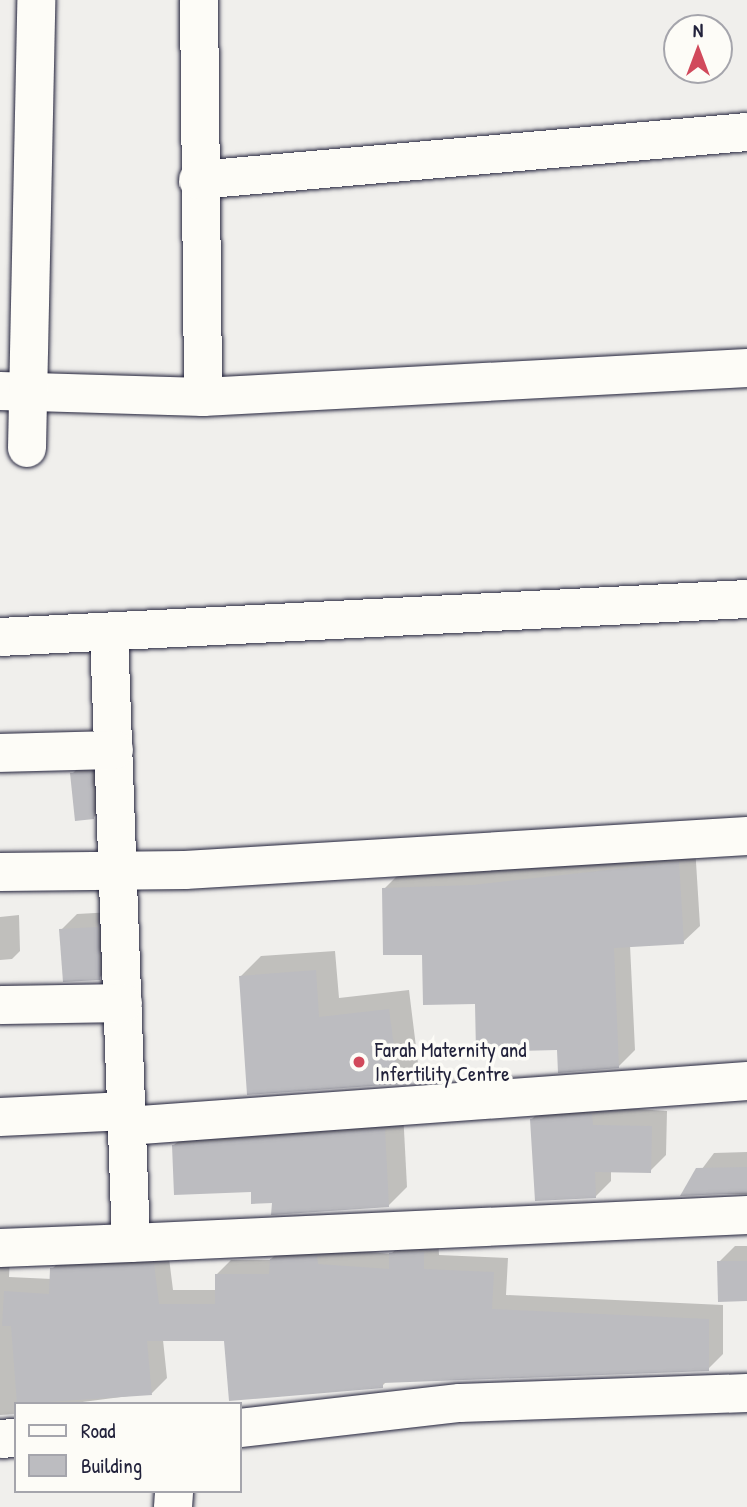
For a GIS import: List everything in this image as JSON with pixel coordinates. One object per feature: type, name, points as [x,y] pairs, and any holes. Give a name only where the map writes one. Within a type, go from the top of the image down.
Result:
[{"type":"street","points":[[27,448],[14,391],[36,0]]},
{"type":"street","points":[[199,0],[198,180],[204,397]]},
{"type":"street","points":[[198,180],[747,132]]},
{"type":"street","points":[[14,391],[204,397],[747,368]]},
{"type":"street","points":[[0,637],[109,634],[747,599]]},
{"type":"street","points":[[109,634],[131,1244]]},
{"type":"street","points":[[0,753],[114,750]]},
{"type":"street","points":[[0,872],[119,870],[747,835]]},
{"type":"street","points":[[0,1005],[123,1003]]},
{"type":"street","points":[[0,1117],[127,1119],[747,1081]]},
{"type":"street","points":[[0,1248],[747,1215]]},
{"type":"street","points":[[242,1429],[460,1403],[747,1393]]},
{"type":"building","points":[[92,772],[94,819],[75,821],[70,773]]},
{"type":"building","points":[[679,862],[684,944],[614,948],[619,1068],[558,1073],[557,1050],[476,1052],[475,1004],[423,1005],[422,955],[383,955],[382,888],[473,885]]},
{"type":"building","points":[[98,927],[100,980],[63,982],[59,929]]},
{"type":"building","points":[[316,970],[319,1017],[389,1009],[399,1084],[247,1095],[239,976]]},
{"type":"building","points":[[592,1114],[593,1125],[652,1126],[651,1173],[595,1172],[596,1198],[535,1201],[530,1119]]},
{"type":"building","points":[[385,1129],[389,1207],[271,1215],[272,1203],[251,1204],[251,1192],[174,1195],[172,1145]]},
{"type":"building","points":[[747,1167],[747,1193],[680,1196],[696,1168]]},
{"type":"building","points":[[424,1252],[424,1269],[494,1272],[492,1309],[709,1319],[709,1371],[383,1383],[383,1388],[229,1401],[224,1341],[147,1341],[152,1395],[17,1402],[11,1326],[2,1326],[4,1291],[49,1294],[50,1268],[154,1264],[159,1304],[215,1304],[215,1274],[269,1274],[270,1259],[317,1256],[318,1264],[389,1269],[389,1253]]},
{"type":"building","points":[[717,1261],[747,1261],[747,1301],[718,1302]]},
{"type":"place","name":"Farah Maternity and Infertility Centre","points":[[359,1062]]}]
